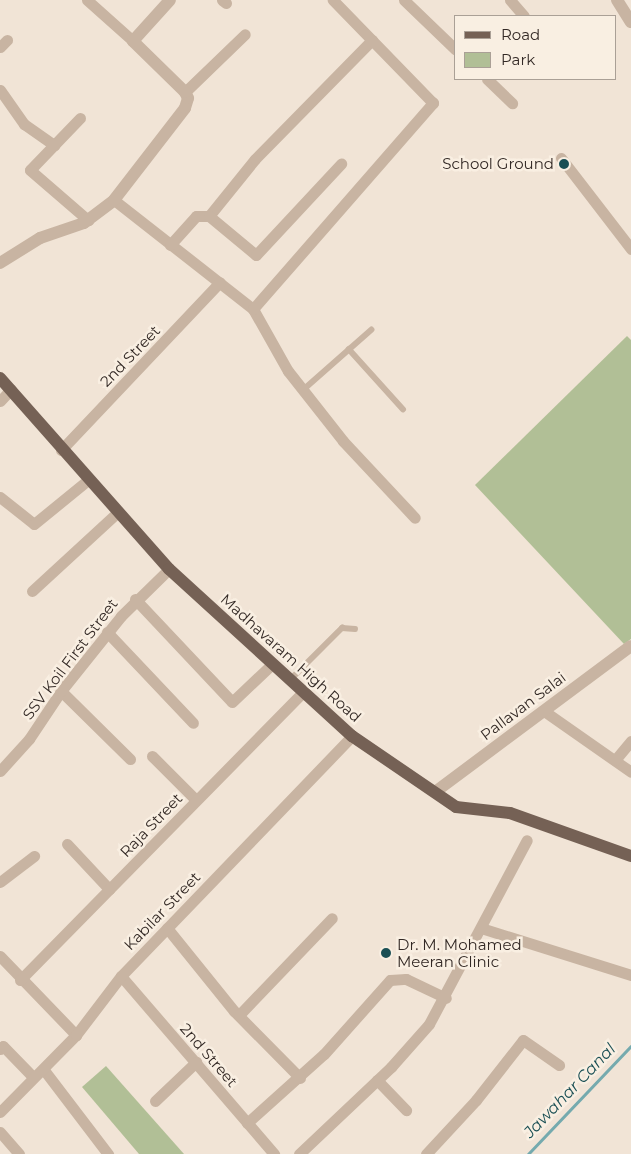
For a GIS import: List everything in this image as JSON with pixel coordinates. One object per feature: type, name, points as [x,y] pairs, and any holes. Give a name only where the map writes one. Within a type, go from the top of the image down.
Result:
[{"type":"main road","name":"Madhavaram High Road","points":[[0,378],[11,388],[61,450],[168,569],[352,736],[456,807],[510,812],[631,856]]},
{"type":"street","points":[[0,263],[40,238],[88,220],[114,200],[185,108],[188,98],[185,92],[134,41],[87,0]]},
{"type":"street","points":[[134,41],[170,0]]},
{"type":"street","points":[[253,309],[433,103],[333,0]]},
{"type":"street","points":[[404,0],[454,47]]},
{"type":"street","points":[[510,0],[523,15]]},
{"type":"street","points":[[617,0],[631,22]]},
{"type":"street","points":[[185,92],[245,34]]},
{"type":"street","points":[[209,216],[255,159],[372,40]]},
{"type":"street","points":[[487,80],[512,102]]},
{"type":"street","points":[[0,90],[24,124],[54,145]]},
{"type":"street","points":[[80,118],[30,170],[88,220]]},
{"type":"street","points":[[561,158],[631,249]]},
{"type":"street","points":[[170,245],[196,216],[209,216],[256,255],[341,164]]},
{"type":"street","points":[[114,200],[253,309],[288,371],[343,441],[415,518]]},
{"type":"street","name":"2nd Street","points":[[61,450],[220,282]]},
{"type":"street","points":[[0,401],[11,388]]},
{"type":"street","points":[[0,497],[34,524],[88,480]]},
{"type":"street","points":[[32,591],[118,512]]},
{"type":"street","name":"SSV Koil First Street","points":[[0,771],[29,739],[61,691],[107,632],[135,599],[168,569]]},
{"type":"street","points":[[135,599],[232,702],[272,664]]},
{"type":"street","points":[[107,632],[193,723]]},
{"type":"street","name":"Pallavan Salai","points":[[435,792],[631,646]]},
{"type":"street","points":[[61,691],[130,759]]},
{"type":"street","name":"Raja Street","points":[[20,980],[304,692]]},
{"type":"street","points":[[544,711],[631,772]]},
{"type":"street","name":"Kabilar Street","points":[[0,1112],[33,1078],[44,1070],[76,1035],[121,976],[352,736]]},
{"type":"street","points":[[615,760],[631,741]]},
{"type":"street","points":[[152,756],[196,800]]},
{"type":"street","points":[[299,1154],[378,1080],[429,1024],[446,998],[526,840]]},
{"type":"street","points":[[67,844],[109,888]]},
{"type":"street","points":[[0,882],[34,856]]},
{"type":"street","points":[[239,1015],[332,918]]},
{"type":"street","points":[[167,928],[239,1015],[300,1078]]},
{"type":"street","points":[[481,928],[631,974]]},
{"type":"street","points":[[0,956],[20,980],[76,1035]]},
{"type":"street","name":"2nd Street","points":[[121,976],[274,1154]]},
{"type":"street","points":[[247,1123],[300,1078],[390,980],[406,979],[446,998]]},
{"type":"street","points":[[426,1154],[476,1100],[523,1040],[559,1065]]},
{"type":"street","points":[[0,1048],[3,1046],[33,1078]]},
{"type":"street","points":[[154,1101],[196,1062]]},
{"type":"street","points":[[44,1070],[104,1153]]},
{"type":"street","points":[[378,1080],[406,1110]]},
{"type":"street","points":[[0,1132],[19,1154]]},
{"type":"lane","points":[[303,390],[371,330]]},
{"type":"lane","points":[[349,349],[403,409]]},
{"type":"lane","points":[[290,680],[342,628],[355,629]]},
{"type":"green space","points":[[627,336],[631,340],[631,639],[624,644],[475,485]]},
{"type":"green space","points":[[106,1066],[184,1154],[139,1154],[82,1087]]},
{"type":"waterway","name":"Jawahar Canal","points":[[528,1154],[631,1046]]},
{"type":"place","name":"School Ground","points":[[564,164]]},
{"type":"place","name":"Dr. M. Mohamed Meeran Clinic","points":[[386,953]]}]
